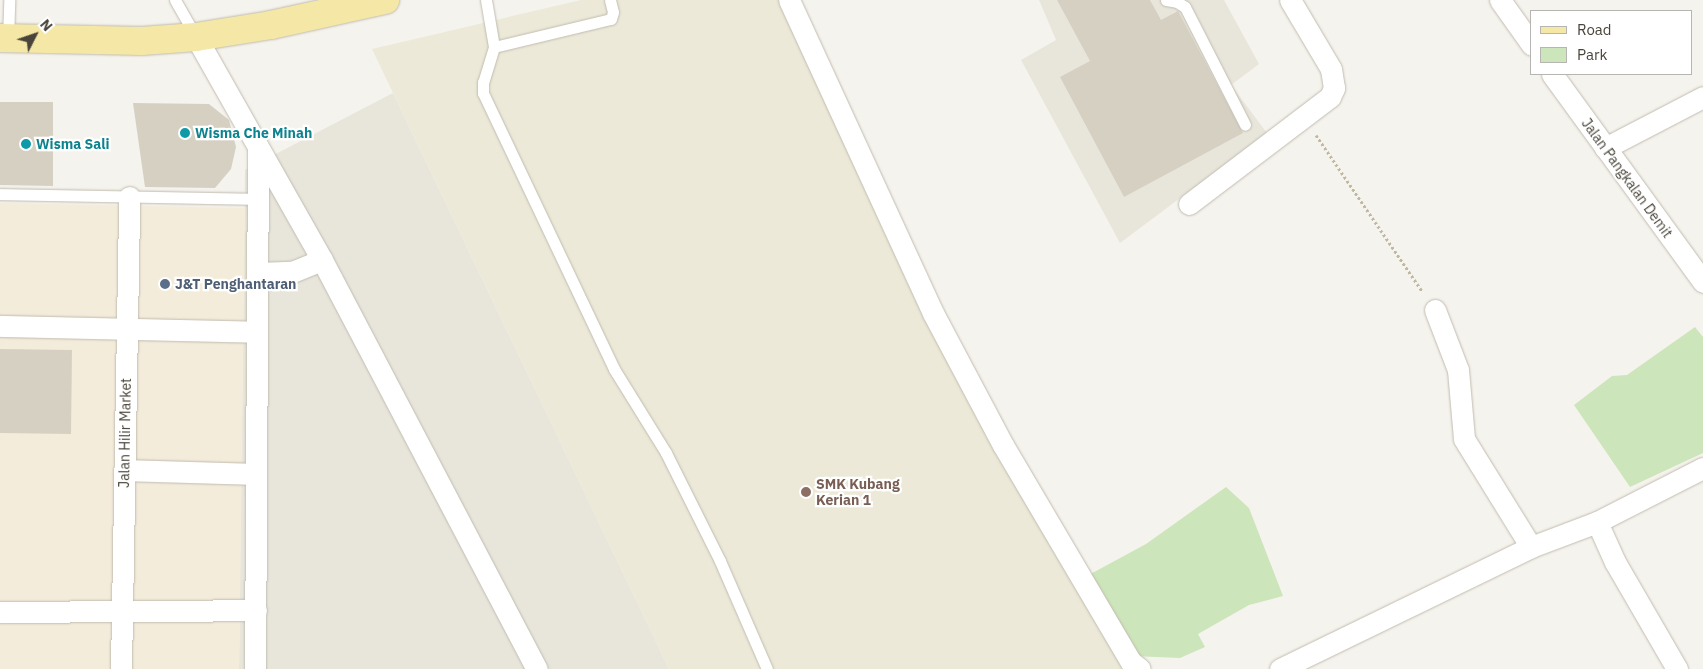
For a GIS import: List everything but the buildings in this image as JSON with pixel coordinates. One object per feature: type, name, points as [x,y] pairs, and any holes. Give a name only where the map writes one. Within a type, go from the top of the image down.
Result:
[{"type":"main road","points":[[4,38],[142,41],[196,37],[270,25],[385,0]]},
{"type":"street","points":[[789,0],[933,313],[1003,445],[1131,662],[1140,669]]},
{"type":"street","points":[[1189,204],[1330,97],[1334,78],[1290,0]]},
{"type":"street","points":[[1500,0],[1530,42]]},
{"type":"street","points":[[196,37],[322,260],[537,669]]},
{"type":"street","name":"Jalan Pangkalan Demit","points":[[1553,75],[1703,282]]},
{"type":"street","points":[[1605,148],[1703,97]]},
{"type":"street","points":[[255,669],[258,148]]},
{"type":"street","name":"Jalan Hilir Market","points":[[121,669],[129,196]]},
{"type":"street","points":[[258,273],[292,272],[322,260]]},
{"type":"street","points":[[1435,310],[1458,370],[1464,439],[1531,547]]},
{"type":"street","points":[[0,326],[257,332]]},
{"type":"street","points":[[1280,669],[1531,547],[1597,522],[1703,468]]},
{"type":"street","points":[[124,470],[256,474]]},
{"type":"street","points":[[1597,522],[1615,562],[1677,669]]},
{"type":"street","points":[[0,612],[256,610]]},
{"type":"lane","points":[[4,38],[9,0]]},
{"type":"lane","points":[[175,0],[196,37]]},
{"type":"lane","points":[[486,0],[494,47],[483,93],[614,369],[666,453],[720,561],[767,669]]},
{"type":"lane","points":[[494,47],[611,19],[613,12],[610,0]]},
{"type":"lane","points":[[1166,0],[1177,2],[1185,7],[1245,125]]},
{"type":"lane","points":[[0,194],[258,199]]},
{"type":"path","points":[[1304,118],[1435,310]]},
{"type":"shaded area","name":"SMK Kubang Kerian 1","points":[[581,0],[782,0],[926,316],[1132,669],[669,669],[372,49]]},
{"type":"shaded area","points":[[1039,0],[1224,0],[1259,64],[1231,85],[1267,133],[1120,243],[1021,60],[1056,40]]},
{"type":"shaded area","points":[[393,93],[669,669],[239,669],[245,170]]},
{"type":"shaded area","points":[[0,203],[245,208],[239,669],[0,669]]},
{"type":"green space","points":[[1695,327],[1703,337],[1703,453],[1630,487],[1574,405],[1612,376],[1627,375]]},
{"type":"green space","points":[[1226,487],[1249,508],[1283,596],[1249,605],[1198,634],[1205,647],[1180,658],[1132,656],[1085,577],[1146,544]]},
{"type":"place","name":"Wisma Che Minah","points":[[185,133]]},
{"type":"place","name":"Wisma Sali","points":[[26,144]]},
{"type":"place","name":"J&T Penghantaran","points":[[165,284]]},
{"type":"place","name":"SMK Kubang Kerian 1","points":[[806,492]]}]
